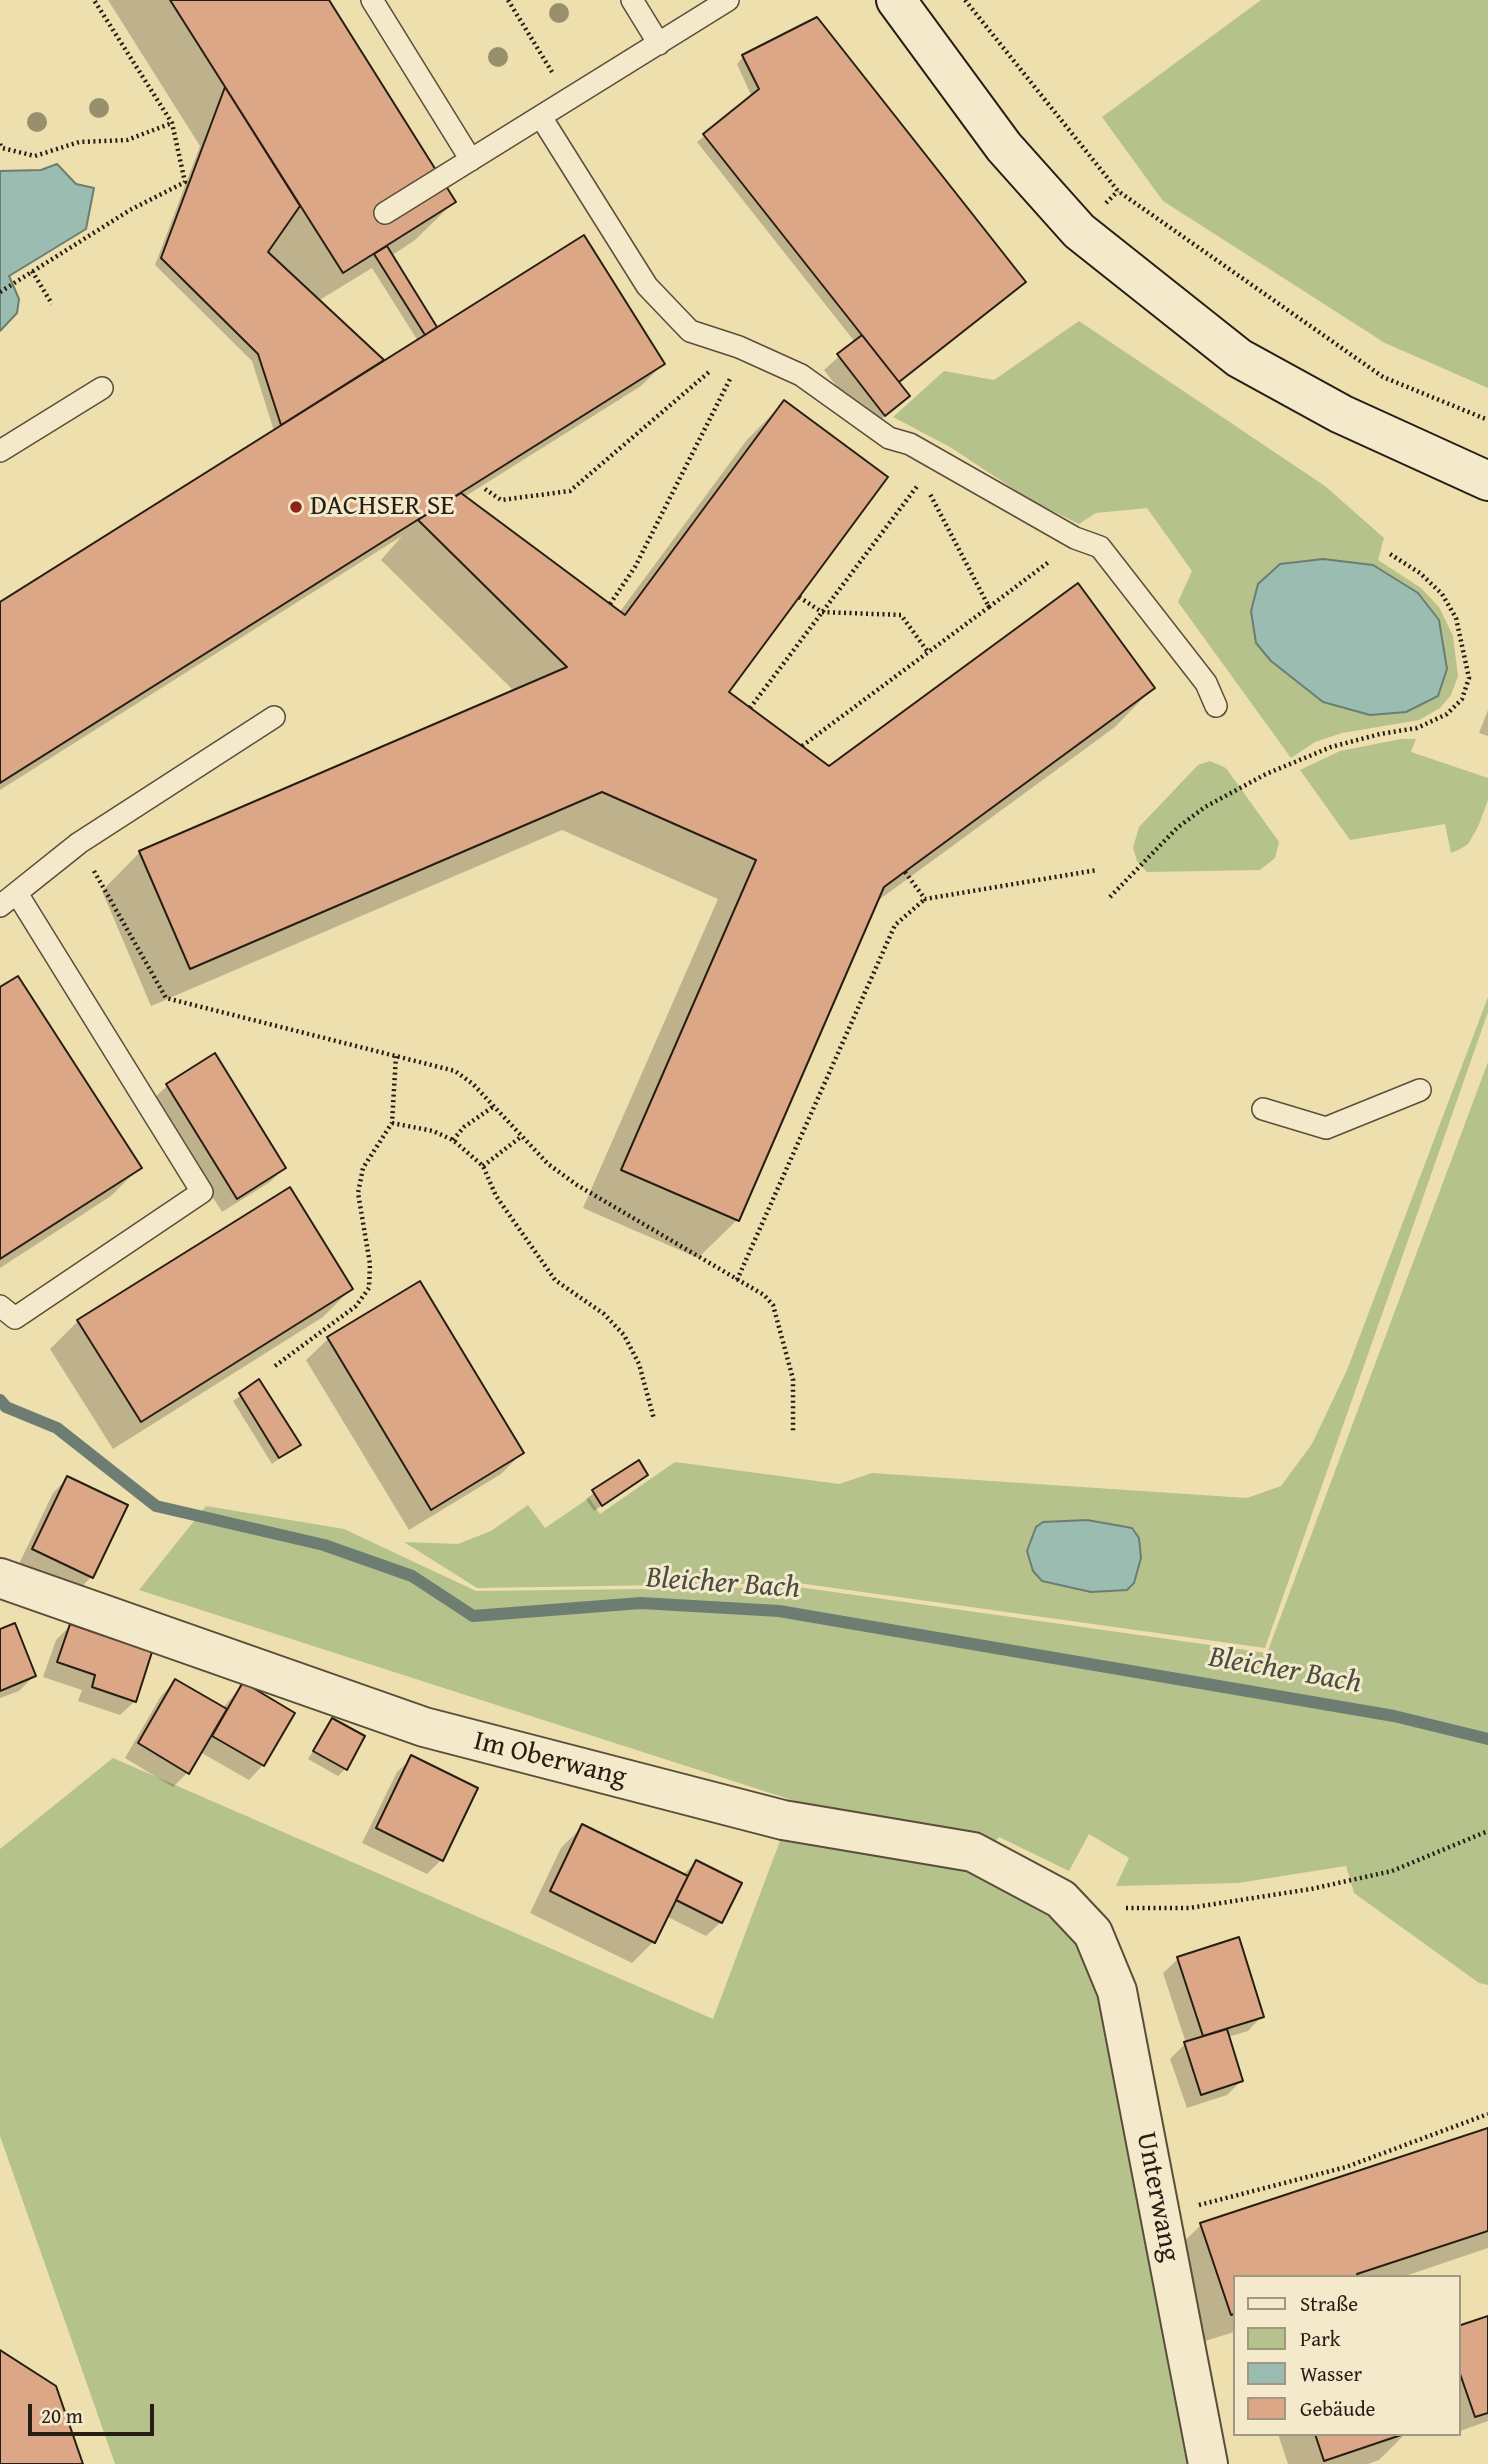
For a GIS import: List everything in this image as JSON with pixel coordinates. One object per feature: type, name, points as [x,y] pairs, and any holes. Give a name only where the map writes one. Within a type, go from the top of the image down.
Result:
[{"type":"street","points":[[896,0],[1004,147],[1079,231],[1239,358],[1341,414],[1488,481]]},
{"type":"street","name":"Im Oberwang","points":[[0,1578],[424,1727],[783,1820],[973,1852],[1061,1899],[1088,1928]]},
{"type":"street","name":"Unterwang","points":[[1088,1928],[1116,1991],[1209,2464]]},
{"type":"lane","points":[[372,0],[471,160]]},
{"type":"lane","points":[[632,0],[659,44]]},
{"type":"lane","points":[[385,213],[728,0]]},
{"type":"lane","points":[[541,117],[647,286],[690,331],[739,347],[801,375],[889,438],[910,444],[1074,538],[1100,547],[1206,683],[1216,706]]},
{"type":"lane","points":[[0,451],[102,388]]},
{"type":"lane","points":[[0,1306],[15,1318],[202,1192],[9,900],[79,843],[274,717]]},
{"type":"lane","points":[[1263,1110],[1326,1128],[1420,1090]]},
{"type":"path","points":[[0,292],[130,210],[185,181],[172,123],[94,0]]},
{"type":"path","points":[[508,0],[555,77]]},
{"type":"path","points":[[965,0],[1118,191],[1383,377],[1488,420]]},
{"type":"path","points":[[0,144],[2,148],[35,156],[79,142],[127,140],[172,123]]},
{"type":"path","points":[[32,271],[52,304]]},
{"type":"path","points":[[485,489],[501,500],[570,491],[739,347]]},
{"type":"path","points":[[610,604],[635,567],[728,385],[739,347]]},
{"type":"path","points":[[750,708],[922,480],[989,607]]},
{"type":"path","points":[[802,746],[1059,555],[1074,538]]},
{"type":"path","points":[[1110,897],[1177,828],[1205,807],[1266,774],[1331,747],[1380,734],[1417,728],[1447,714],[1462,699],[1469,678],[1456,618],[1442,594],[1420,573],[1390,554]]},
{"type":"path","points":[[799,597],[822,612],[901,615],[928,652]]},
{"type":"path","points":[[79,843],[166,998],[456,1071],[494,1106],[548,1164],[577,1185],[737,1280],[773,1305],[793,1379],[793,1432]]},
{"type":"path","points":[[737,1280],[895,925],[925,899],[1097,870]]},
{"type":"path","points":[[905,872],[925,899]]},
{"type":"path","points":[[275,1366],[356,1306],[369,1288],[370,1264],[358,1193],[363,1168],[392,1123],[396,1055]]},
{"type":"path","points":[[453,1140],[464,1127],[494,1106]]},
{"type":"path","points":[[392,1123],[433,1131],[453,1140],[483,1167],[496,1196],[555,1280],[604,1314],[624,1335],[639,1364],[654,1419]]},
{"type":"path","points":[[483,1167],[522,1136]]},
{"type":"path","points":[[1088,1928],[1123,1908],[1189,1908],[1311,1889],[1392,1871],[1488,1831]]},
{"type":"path","points":[[1161,2215],[1346,2167],[1488,2114]]},
{"type":"green space","points":[[1261,0],[1488,0],[1488,388],[1385,343],[1163,201],[1102,117]]},
{"type":"green space","points":[[1079,321],[1325,486],[1384,538],[1378,560],[1421,588],[1439,607],[1453,636],[1458,676],[1451,695],[1440,708],[1419,720],[1342,733],[1315,742],[1291,758],[1178,602],[1192,571],[1147,508],[1096,513],[1079,524],[1032,501],[950,447],[893,417],[944,371],[994,380]]},
{"type":"green space","points":[[1401,739],[1416,739],[1411,752],[1488,778],[1488,800],[1478,827],[1468,844],[1460,849],[1451,853],[1445,824],[1350,840],[1300,770],[1340,751]]},
{"type":"green space","points":[[1210,761],[1226,768],[1279,842],[1275,858],[1260,870],[1147,872],[1137,861],[1133,848],[1139,827],[1198,765]]},
{"type":"green space","points":[[1488,997],[1488,1012],[1265,1648],[798,1583],[477,1588],[404,1542],[458,1544],[491,1531],[528,1505],[545,1528],[589,1498],[600,1514],[675,1462],[839,1484],[872,1473],[1247,1498],[1281,1486],[1312,1444],[1347,1370]]},
{"type":"green space","points":[[1488,1062],[1488,1985],[1479,1983],[1354,1893],[1346,1866],[1238,1883],[1116,1886],[1129,1858],[1089,1834],[1069,1871],[999,1837],[971,1870],[1076,1933],[1098,2001],[1191,2464],[115,2464],[0,2136],[0,1849],[113,1758],[713,2019],[795,1801],[139,1590],[206,1506],[344,1529],[476,1591],[798,1587],[1267,1653]]},
{"type":"water","points":[[57,164],[76,184],[94,188],[86,229],[9,276],[19,299],[17,313],[0,331],[0,171],[41,170]]},
{"type":"water","points":[[1323,559],[1373,565],[1418,593],[1439,620],[1447,669],[1438,696],[1406,712],[1370,715],[1323,702],[1271,661],[1256,643],[1251,611],[1258,584],[1280,564]]},
{"type":"water","points":[[1087,1520],[1132,1528],[1139,1538],[1141,1558],[1134,1583],[1127,1590],[1091,1592],[1042,1581],[1033,1571],[1027,1551],[1036,1527],[1043,1522]]},
{"type":"building","points":[[170,0],[329,0],[456,202],[343,273]]},
{"type":"building","points":[[817,17],[1026,282],[899,382],[703,134],[759,89],[742,55]]},
{"type":"building","points":[[225,87],[300,206],[268,252],[384,360],[281,425],[258,354],[161,258]]},
{"type":"building","name":"DACHSER SE","points":[[584,235],[665,364],[0,783],[0,602]]},
{"type":"building","points":[[387,246],[437,327],[425,335],[374,254]]},
{"type":"building","points":[[862,335],[910,396],[885,416],[837,354]]},
{"type":"building","name":"DACHSER SE","points":[[784,400],[888,477],[729,692],[829,766],[1078,583],[1155,688],[884,887],[739,1221],[621,1170],[756,860],[602,792],[190,969],[139,851],[567,667],[418,520],[461,493],[625,615]]},
{"type":"building","points":[[18,976],[142,1168],[0,1259],[0,987]]},
{"type":"building","points":[[215,1053],[286,1168],[237,1199],[166,1084]]},
{"type":"building","points":[[290,1187],[353,1289],[141,1422],[77,1320]]},
{"type":"building","points":[[420,1281],[524,1453],[431,1510],[327,1337]]},
{"type":"building","points":[[259,1379],[301,1445],[279,1458],[239,1393]]},
{"type":"building","points":[[639,1460],[648,1475],[602,1506],[592,1490]]},
{"type":"building","points":[[67,1476],[128,1505],[93,1578],[32,1549]]},
{"type":"building","points":[[15,1623],[36,1676],[0,1691],[0,1629]]},
{"type":"building","points":[[70,1624],[152,1652],[136,1702],[92,1687],[95,1675],[57,1662]]},
{"type":"building","points":[[175,1679],[227,1709],[189,1774],[138,1743]]},
{"type":"building","points":[[243,1682],[295,1713],[264,1766],[212,1736]]},
{"type":"building","points":[[332,1718],[365,1736],[347,1770],[313,1751]]},
{"type":"building","points":[[411,1755],[478,1788],[443,1861],[376,1828]]},
{"type":"building","points":[[582,1824],[688,1876],[655,1943],[550,1891]]},
{"type":"building","points":[[696,1860],[742,1883],[722,1923],[676,1900]]},
{"type":"building","points":[[1239,1937],[1264,2017],[1203,2036],[1177,1957]]},
{"type":"building","points":[[1227,2029],[1243,2081],[1201,2095],[1184,2042]]},
{"type":"building","points":[[1488,2128],[1488,2231],[1357,2275],[1232,2275],[1231,2315],[1200,2223]]},
{"type":"building","points":[[1488,2316],[1488,2413],[1475,2417],[1460,2374],[1460,2325]]},
{"type":"building","points":[[0,2350],[56,2386],[83,2464],[0,2464]]},
{"type":"building","points":[[1316,2436],[1398,2436],[1324,2461]]},
{"type":"waterway","name":"Bleicher Bach","points":[[0,1400],[6,1407],[57,1428],[156,1506],[324,1545],[412,1576],[473,1616],[641,1603],[779,1611],[1394,1716],[1488,1739]]},
{"type":"place","name":"DACHSER SE","points":[[296,507]]}]
